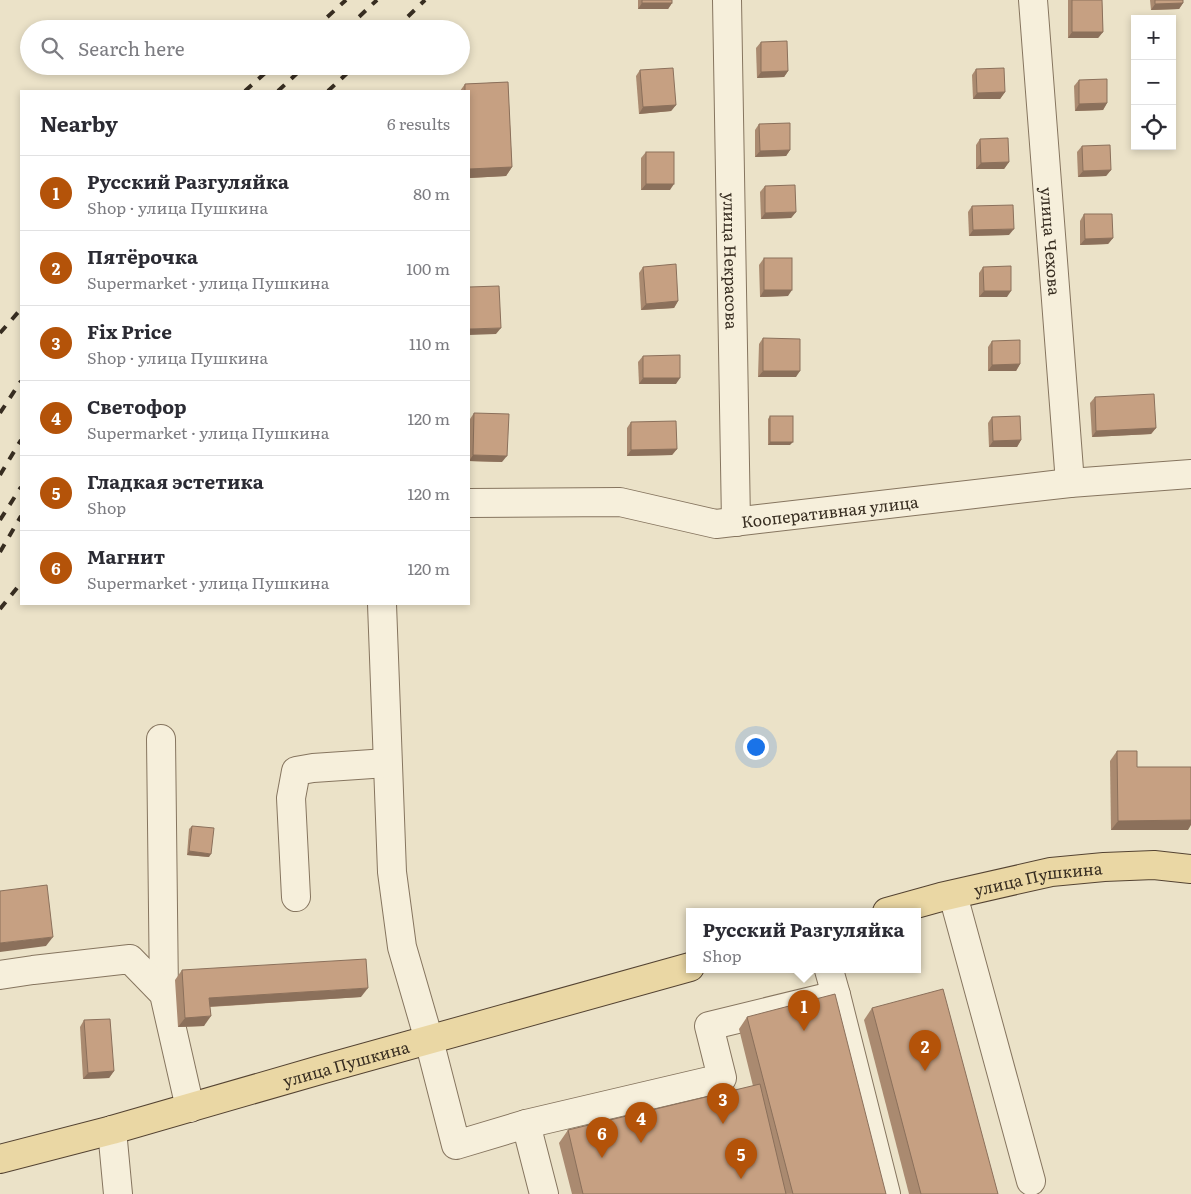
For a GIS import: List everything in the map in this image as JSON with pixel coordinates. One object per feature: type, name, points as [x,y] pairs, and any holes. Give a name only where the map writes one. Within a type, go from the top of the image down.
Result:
[{"type":"main road","name":"улица Пушкина","points":[[902,908],[953,894],[1051,872],[1154,865],[1191,869]]},
{"type":"main road","name":"улица Пушкина","points":[[0,1159],[112,1130],[686,968]]},
{"type":"street","name":"улица Некрасова","points":[[727,0],[736,522]]},
{"type":"street","name":"улица Чехова","points":[[1033,0],[1070,483]]},
{"type":"street","name":"Кооперативная улица","points":[[470,503],[620,502],[716,524],[1070,483],[1191,474]]},
{"type":"street","points":[[382,605],[392,872],[402,947],[429,1040],[456,1145],[526,1124],[722,1078],[709,1026],[833,982],[886,1194]]},
{"type":"street","points":[[161,739],[164,994],[190,1108]]},
{"type":"street","points":[[296,897],[291,798],[296,771],[387,763]]},
{"type":"street","points":[[953,894],[1032,1181]]},
{"type":"street","points":[[0,975],[130,959],[164,994]]},
{"type":"street","points":[[526,1124],[544,1194]]},
{"type":"street","points":[[112,1130],[118,1194]]},
{"type":"building","points":[[642,0],[672,0],[672,3],[642,3]]},
{"type":"building","points":[[1072,0],[1102,0],[1103,32],[1072,32]]},
{"type":"building","points":[[1155,0],[1183,0],[1183,3],[1155,4]]},
{"type":"building","points":[[787,41],[788,71],[761,72],[761,42]]},
{"type":"building","points":[[673,68],[676,105],[643,107],[640,70]]},
{"type":"building","points":[[1004,68],[1005,92],[977,93],[976,69]]},
{"type":"building","points":[[1107,79],[1107,103],[1079,104],[1079,80]]},
{"type":"building","points":[[508,82],[512,167],[470,169],[470,90],[465,90],[465,84]]},
{"type":"building","points":[[790,123],[790,150],[760,151],[759,124]]},
{"type":"building","points":[[1008,138],[1009,162],[981,163],[980,139]]},
{"type":"building","points":[[1110,145],[1111,170],[1083,171],[1082,146]]},
{"type":"building","points":[[646,152],[674,152],[674,184],[646,184]]},
{"type":"building","points":[[795,185],[796,212],[765,213],[765,186]]},
{"type":"building","points":[[1013,205],[1014,229],[973,230],[972,206]]},
{"type":"building","points":[[1084,214],[1112,214],[1113,238],[1085,239]]},
{"type":"building","points":[[764,258],[792,258],[792,290],[764,290]]},
{"type":"building","points":[[676,264],[678,301],[646,304],[643,267]]},
{"type":"building","points":[[1011,266],[1011,291],[984,291],[983,267]]},
{"type":"building","points":[[499,286],[501,328],[470,329],[470,287]]},
{"type":"building","points":[[763,338],[800,339],[800,371],[763,371]]},
{"type":"building","points":[[1020,340],[1020,364],[992,365],[992,341]]},
{"type":"building","points":[[680,355],[680,378],[643,378],[643,356]]},
{"type":"building","points":[[1154,394],[1156,428],[1096,431],[1095,397]]},
{"type":"building","points":[[474,413],[509,414],[507,456],[473,455]]},
{"type":"building","points":[[770,416],[793,416],[793,442],[770,442]]},
{"type":"building","points":[[1020,416],[1021,440],[993,441],[992,417]]},
{"type":"building","points":[[676,421],[677,449],[631,450],[631,422]]},
{"type":"building","points":[[1117,751],[1137,751],[1137,767],[1191,767],[1191,820],[1118,821]]},
{"type":"building","points":[[192,826],[214,828],[211,854],[189,851]]},
{"type":"building","points":[[47,885],[53,937],[0,943],[0,891]]},
{"type":"building","points":[[366,959],[368,988],[209,998],[211,1016],[185,1018],[182,970]]},
{"type":"building","points":[[943,989],[998,1194],[921,1194],[872,1008]]},
{"type":"building","points":[[835,994],[886,1194],[793,1194],[747,1017]]},
{"type":"building","points":[[110,1019],[114,1071],[88,1073],[84,1020]]},
{"type":"building","points":[[760,1084],[786,1194],[583,1194],[568,1130]]},
{"type":"railway","points":[[324,20],[346,0]]},
{"type":"railway","points":[[356,20],[377,0]]},
{"type":"railway","points":[[404,20],[425,0]]},
{"type":"railway","points":[[246,90],[263,75]]},
{"type":"railway","points":[[279,90],[295,75]]},
{"type":"railway","points":[[329,90],[345,75]]},
{"type":"railway","points":[[0,333],[20,310]]},
{"type":"railway","points":[[0,413],[20,383]]},
{"type":"railway","points":[[0,475],[20,442]]},
{"type":"railway","points":[[0,520],[20,489]]},
{"type":"railway","points":[[0,552],[20,518]]},
{"type":"railway","points":[[0,609],[20,584]]},
{"type":"place","name":"Русский Разгуляйка","points":[[804,1031]]},
{"type":"place","name":"Пятёрочка","points":[[925,1071]]},
{"type":"place","name":"Fix Price","points":[[723,1124]]},
{"type":"place","name":"Светофор","points":[[641,1143]]},
{"type":"place","name":"Магнит","points":[[602,1158]]},
{"type":"place","name":"Гладкая эстетика","points":[[741,1179]]}]
